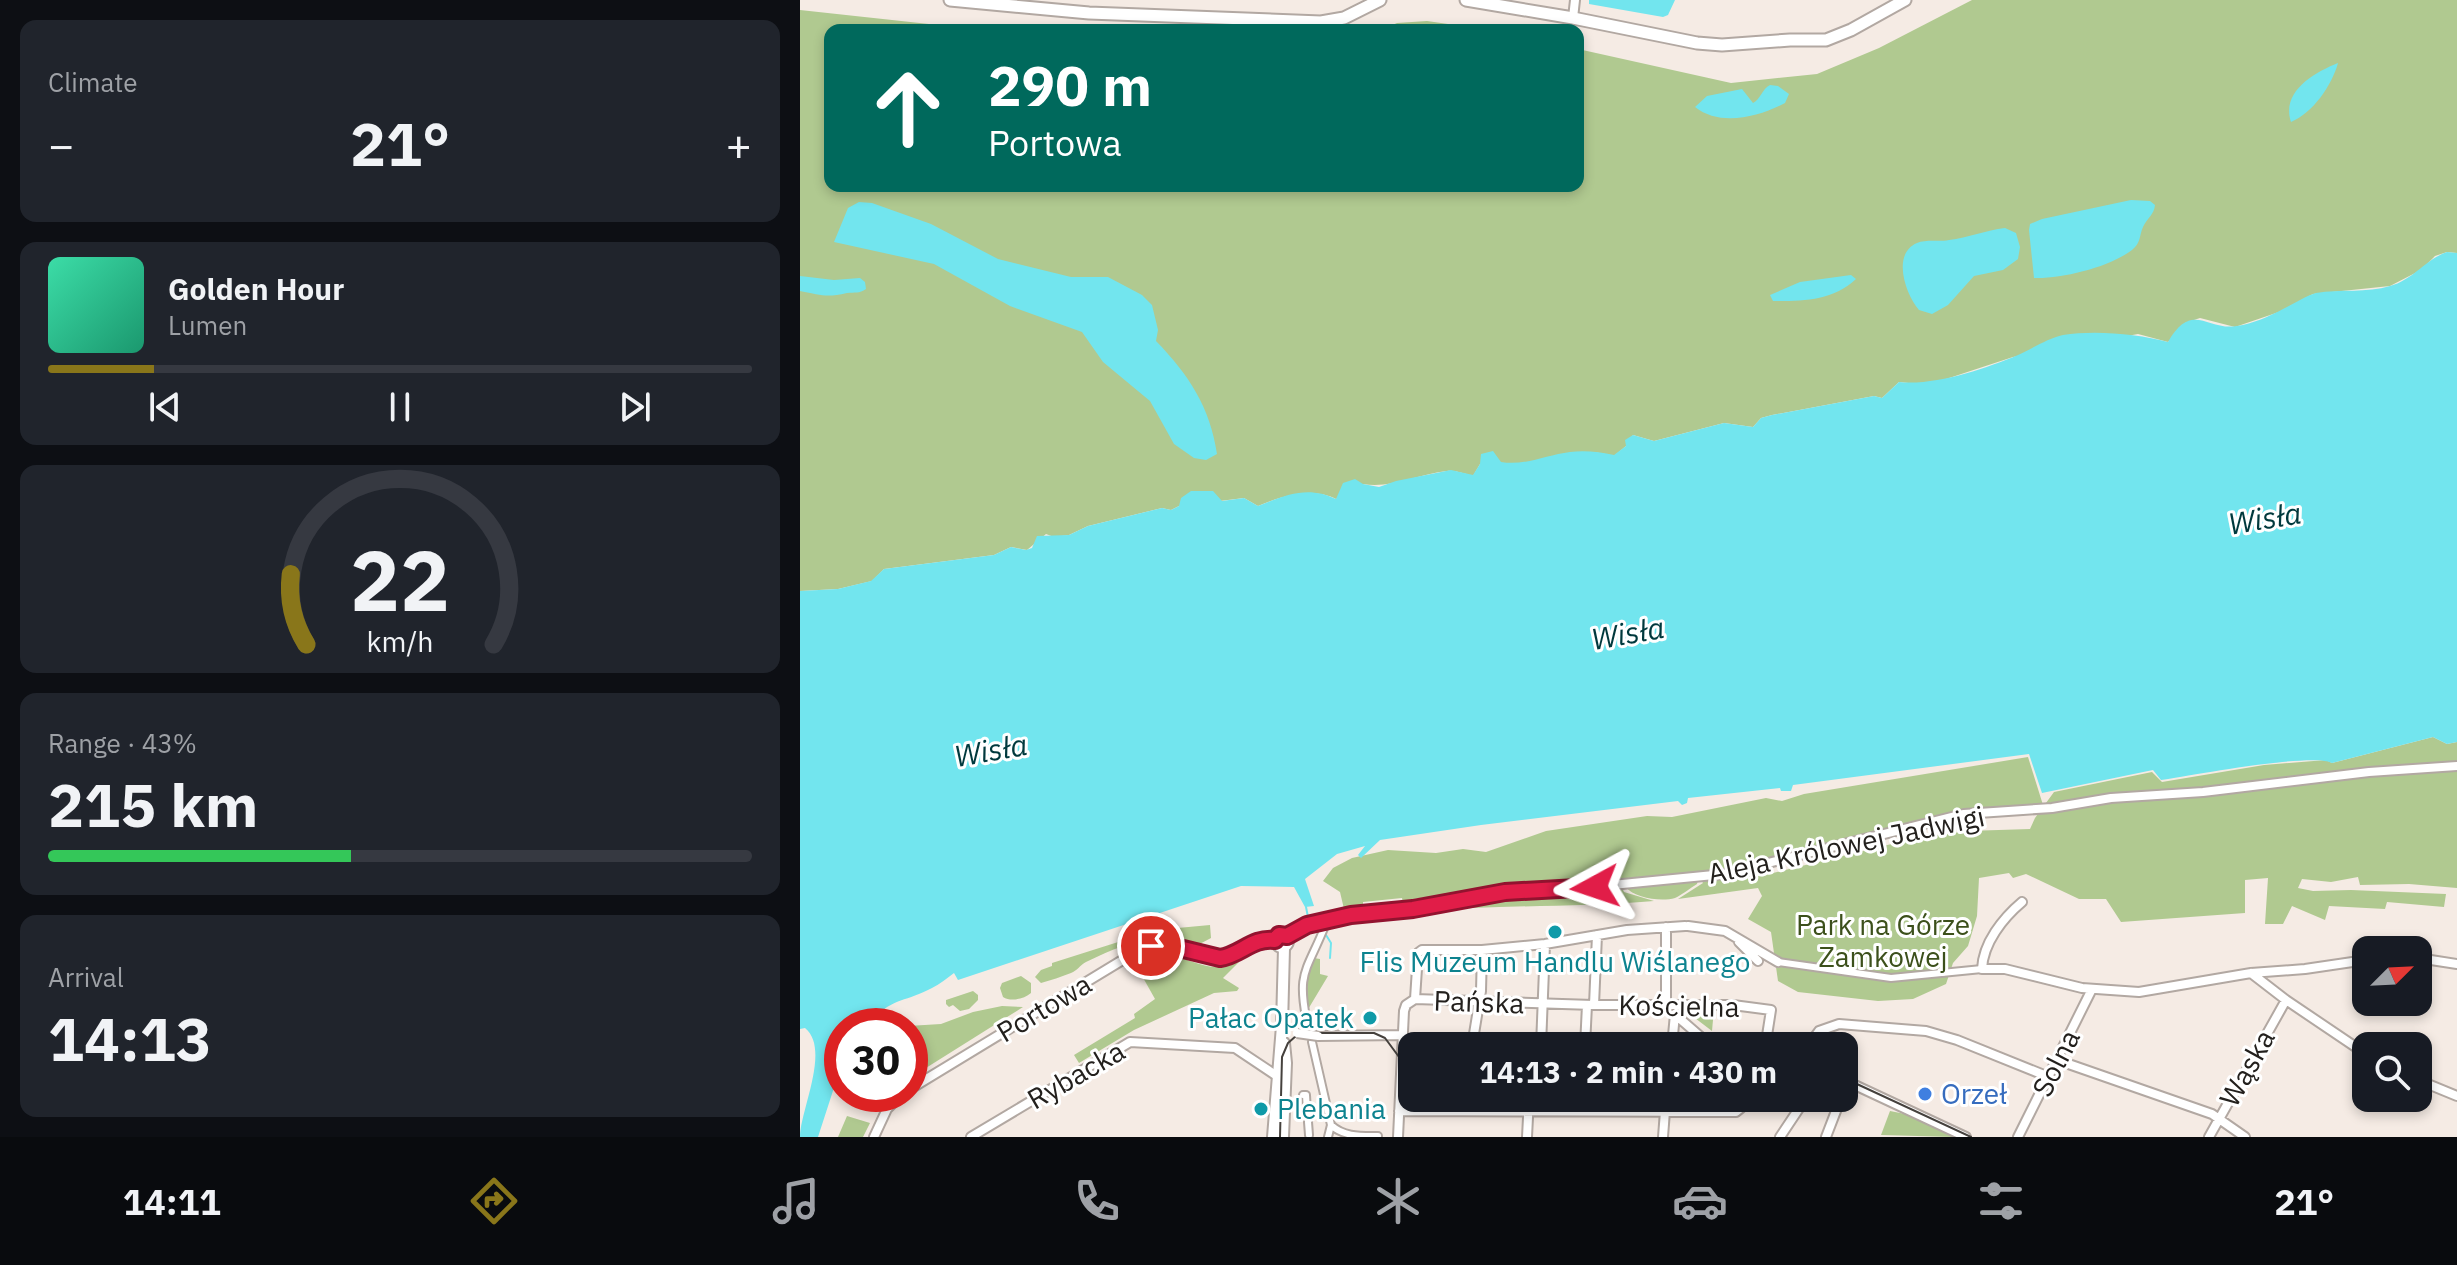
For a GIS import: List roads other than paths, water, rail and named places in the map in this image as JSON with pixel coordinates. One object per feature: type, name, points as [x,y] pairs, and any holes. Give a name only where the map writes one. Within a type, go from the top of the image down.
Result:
[{"type":"main road","points":[[950,0],[1089,13],[1321,22],[1344,18],[1380,0]]},
{"type":"main road","points":[[1466,0],[1722,45],[1819,41],[1851,30],[1905,0]]},
{"type":"street","points":[[1573,18],[1575,0]]},
{"type":"street","name":"Aleja Królowej Jadwigi","points":[[1286,942],[1307,925],[1505,892],[1541,892],[1724,874],[1964,814],[2052,808],[2111,798],[2203,792],[2369,772],[2457,766]]},
{"type":"street","points":[[1982,969],[1983,958],[1992,938],[2006,917],[2022,902]]},
{"type":"street","points":[[1308,1027],[1303,978],[1322,924]]},
{"type":"street","points":[[1666,927],[1666,1005]]},
{"type":"street","points":[[1402,1032],[1406,1005],[1415,999],[1419,952],[1545,944],[1666,927],[1716,929],[1778,962],[1891,978],[2005,969],[2092,989],[2139,992],[2251,973],[2352,962]]},
{"type":"street","points":[[1587,1032],[1597,935]]},
{"type":"street","points":[[1733,936],[1758,961]]},
{"type":"street","name":"Portowa","points":[[928,1078],[1139,950],[1151,946],[1171,946],[1220,958],[1228,957],[1258,940],[1275,940],[1277,946],[1286,942]]},
{"type":"street","points":[[1273,1137],[1286,942]]},
{"type":"street","points":[[1542,1032],[1545,944]]},
{"type":"street","points":[[1474,1032],[1481,991],[1482,950]]},
{"type":"street","points":[[2432,960],[2457,964]]},
{"type":"street","points":[[2251,973],[2352,1045]]},
{"type":"street","name":"Solna","points":[[2018,1137],[2092,989]]},
{"type":"street","name":"Pańska","points":[[1415,999],[1591,1005]]},
{"type":"street","name":"Wąska","points":[[2209,1137],[2286,1000]]},
{"type":"street","name":"Kościelna","points":[[1591,1005],[1733,1005],[1771,1010],[1768,1032]]},
{"type":"street","points":[[1673,1032],[1676,1005]]},
{"type":"street","points":[[1675,1017],[1694,1032]]},
{"type":"street","points":[[1818,1032],[1839,1024],[1926,1031],[1957,1040],[2049,1077]]},
{"type":"street","points":[[1282,1033],[1297,1033],[1315,1039],[1398,1035]]},
{"type":"street","points":[[1282,1033],[1286,1063],[1283,1137]]},
{"type":"street","points":[[1315,1039],[1331,1125],[1328,1137]]},
{"type":"street","name":"Rybacka","points":[[971,1137],[1130,1042],[1235,1048],[1277,1076]]},
{"type":"street","points":[[2057,1060],[2219,1118],[2245,1137]]},
{"type":"street","points":[[2432,1086],[2457,1096]]},
{"type":"street","points":[[1858,1090],[1966,1137]]},
{"type":"street","points":[[1303,1095],[1306,1095],[1309,1135]]},
{"type":"street","points":[[876,1137],[886,1112]]},
{"type":"street","points":[[1398,1137],[1399,1112]]},
{"type":"street","points":[[1527,1137],[1528,1112]]},
{"type":"street","points":[[1610,1112],[1736,1112]]},
{"type":"street","points":[[1780,1137],[1797,1112]]},
{"type":"street","points":[[1826,1137],[1836,1112]]},
{"type":"street","points":[[1663,1137],[1664,1114]]},
{"type":"street","points":[[1331,1125],[1344,1137],[1378,1136]]},
{"type":"water","points":[[1589,0],[1675,0],[1668,15],[1663,17],[1589,4]]},
{"type":"water","points":[[2338,63],[2320,97],[2307,112],[2291,122],[2291,102],[2301,85]]},
{"type":"water","points":[[1770,85],[1778,86],[1789,94],[1785,103],[1752,116],[1716,117],[1695,107],[1707,96],[1742,89],[1753,103]]},
{"type":"water","points":[[2131,200],[2150,201],[2155,205],[2132,250],[2085,271],[2034,278],[2030,224]]},
{"type":"water","points":[[859,202],[872,203],[931,224],[998,259],[1071,277],[1108,277],[1142,295],[1152,305],[1158,330],[1156,341],[1188,379],[1203,407],[1217,454],[1206,460],[1194,458],[1174,444],[1150,401],[1103,362],[1082,332],[1010,306],[934,264],[834,242],[848,208]]},
{"type":"water","points":[[2005,228],[2016,233],[2020,247],[2018,259],[2003,270],[1974,276],[1948,305],[1932,314],[1919,310],[1903,275],[1909,248],[1921,242],[1945,241]]},
{"type":"water","name":"Wisła","points":[[2447,252],[2457,253],[2457,742],[2447,744],[2433,737],[2332,763],[2320,760],[2277,762],[2161,780],[2153,770],[2042,793],[2029,754],[1793,785],[1791,791],[1781,791],[1780,788],[1688,798],[1687,803],[1682,805],[1678,801],[1380,840],[1361,858],[1358,855],[1365,846],[1337,854],[1305,879],[1314,906],[1305,907],[1294,887],[1241,886],[958,980],[954,973],[932,988],[886,1008],[824,1008],[826,1112],[818,1137],[800,1137],[815,1065],[815,1050],[805,1028],[800,1029],[800,591],[838,589],[871,581],[884,569],[994,555],[1011,547],[1026,550],[1032,548],[1037,536],[1069,535],[1088,526],[1162,508],[1171,510],[1179,506],[1181,498],[1191,491],[1213,491],[1222,501],[1244,498],[1258,506],[1287,495],[1306,492],[1336,499],[1343,483],[1355,479],[1379,487],[1451,470],[1473,475],[1480,464],[1481,454],[1493,451],[1501,462],[1510,463],[1576,451],[1614,455],[1626,446],[1625,440],[1633,435],[1654,441],[1724,423],[1753,427],[1761,418],[1772,415],[1874,396],[1882,398],[1899,382],[1943,379],[1975,371],[2063,335],[2116,334],[2168,342],[2177,329],[2192,320],[2237,326],[2267,317],[2316,293],[2390,286],[2406,279],[2432,259]]},
{"type":"water","points":[[1851,275],[1856,279],[1828,296],[1773,301],[1770,295],[1800,282]]},
{"type":"water","points":[[800,276],[834,280],[860,278],[865,282],[866,289],[834,295],[813,294],[800,291]]},
{"type":"waterway","points":[[1306,907],[1309,922]]},
{"type":"waterway","points":[[1310,930],[1320,931]]},
{"type":"waterway","points":[[1326,935],[1331,943],[1330,958]]},
{"type":"tram line","points":[[1280,1137],[1282,1057],[1288,1043],[1296,1036],[1307,1033],[1374,1033],[1385,1038],[1398,1056]]},
{"type":"tram line","points":[[1858,1085],[1971,1137]]},
{"type":"place","name":"Flis Muzeum Handlu Wiślanego","points":[[1555,932]]},
{"type":"place","name":"Pałac Opatek","points":[[1370,1018]]},
{"type":"place","name":"Orzeł","points":[[1925,1094]]},
{"type":"place","name":"Plebania","points":[[1261,1109]]},
{"type":"park label","name":"Park na Górze Zamkowej","points":[[1883,941]]}]
